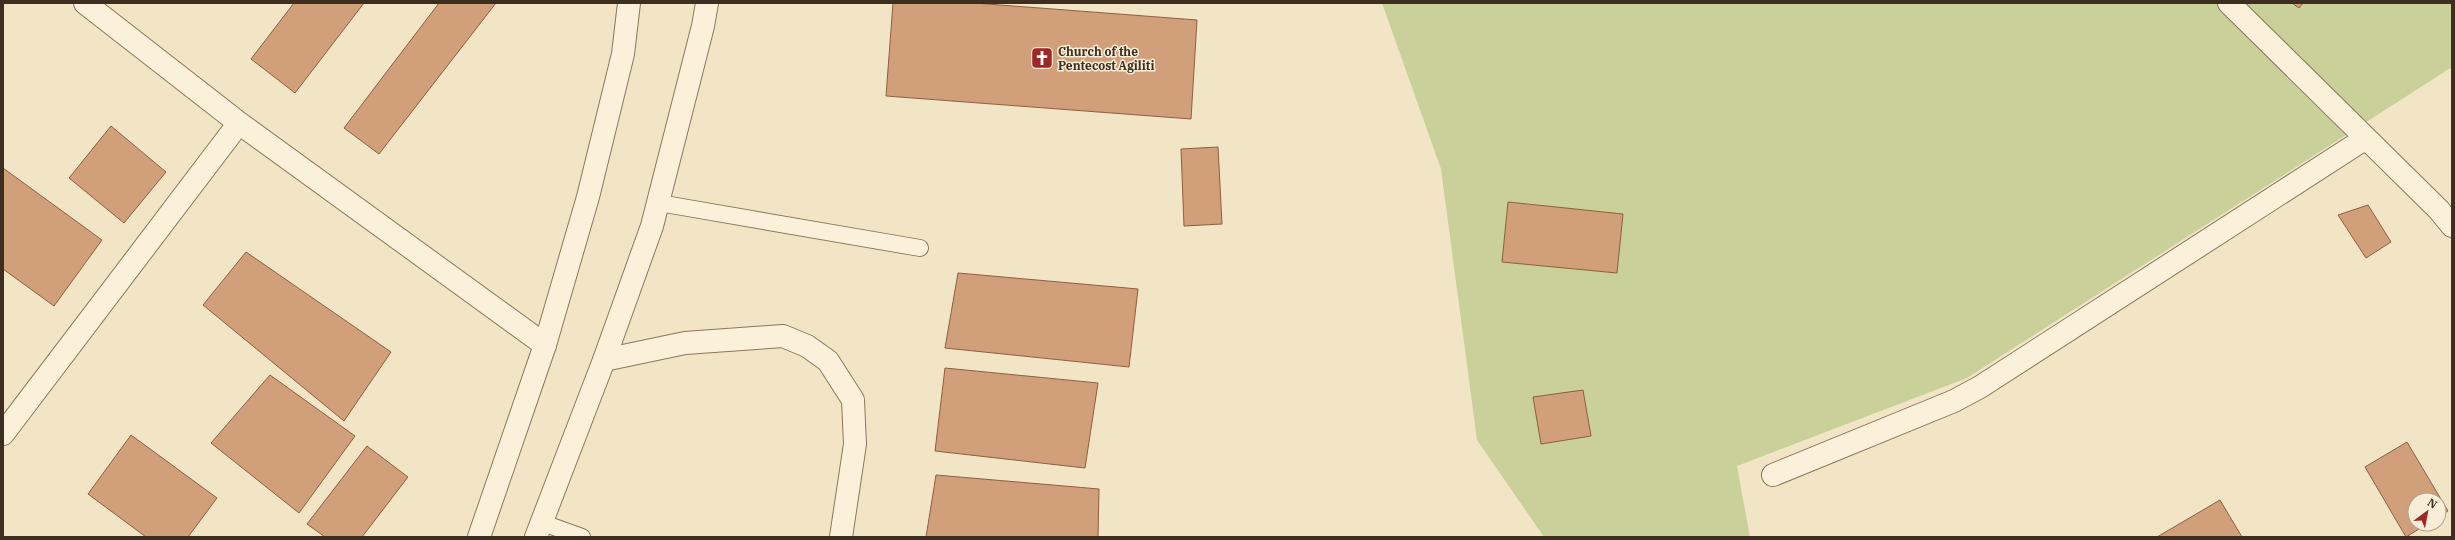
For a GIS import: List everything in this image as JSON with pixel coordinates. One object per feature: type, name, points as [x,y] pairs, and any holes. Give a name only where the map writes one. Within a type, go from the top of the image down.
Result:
[{"type":"street","points":[[85,3],[239,123],[545,345]]},
{"type":"street","points":[[479,537],[545,345],[590,190],[623,54],[629,3]]},
{"type":"street","points":[[539,530],[604,360],[652,226],[659,203],[707,3]]},
{"type":"street","points":[[2229,3],[2439,210],[2452,226]]},
{"type":"street","points":[[3,434],[239,123]]},
{"type":"street","points":[[1773,475],[1954,401],[1980,386],[2366,138]]},
{"type":"street","points":[[604,360],[685,343],[783,336],[807,346],[828,361],[853,400],[855,444],[841,537]]},
{"type":"lane","points":[[659,203],[920,248]]},
{"type":"lane","points":[[539,530],[582,537]]},
{"type":"green space","points":[[1382,3],[2452,3],[2452,67],[1967,378],[1737,466],[1750,537],[1544,537],[1477,440],[1441,169]]},
{"type":"building","points":[[294,3],[364,3],[295,93],[251,59]]},
{"type":"building","points":[[439,3],[496,3],[379,154],[344,128]]},
{"type":"building","name":"Church of the Pentecost Agiliti","points":[[893,3],[974,3],[1197,20],[1191,119],[886,96]]},
{"type":"building","points":[[2292,3],[2303,3],[2299,8]]},
{"type":"building","points":[[111,126],[166,172],[124,223],[69,178]]},
{"type":"building","points":[[1218,147],[1222,224],[1184,226],[1181,149]]},
{"type":"building","points":[[3,168],[102,240],[54,306],[3,269]]},
{"type":"building","points":[[1508,202],[1623,214],[1617,273],[1502,262]]},
{"type":"building","points":[[2368,205],[2391,242],[2366,258],[2338,215]]},
{"type":"building","points":[[246,252],[391,352],[344,421],[203,305]]},
{"type":"building","points":[[958,273],[1138,289],[1129,367],[945,348]]},
{"type":"building","points":[[945,368],[1098,383],[1085,468],[935,451]]},
{"type":"building","points":[[270,375],[355,436],[299,513],[211,443]]},
{"type":"building","points":[[1583,390],[1591,436],[1541,444],[1533,397]]},
{"type":"building","points":[[131,435],[217,498],[188,537],[146,537],[88,494]]},
{"type":"building","points":[[2407,442],[2437,492],[2407,492],[2407,532],[2414,532],[2406,537],[2365,467]]},
{"type":"building","points":[[367,446],[408,477],[362,537],[325,537],[307,524]]},
{"type":"building","points":[[936,475],[1099,489],[1098,537],[926,537]]},
{"type":"building","points":[[2220,500],[2242,537],[2157,537]]},
{"type":"place","name":"Church of the Pentecost Agiliti","points":[[1042,58]]}]
